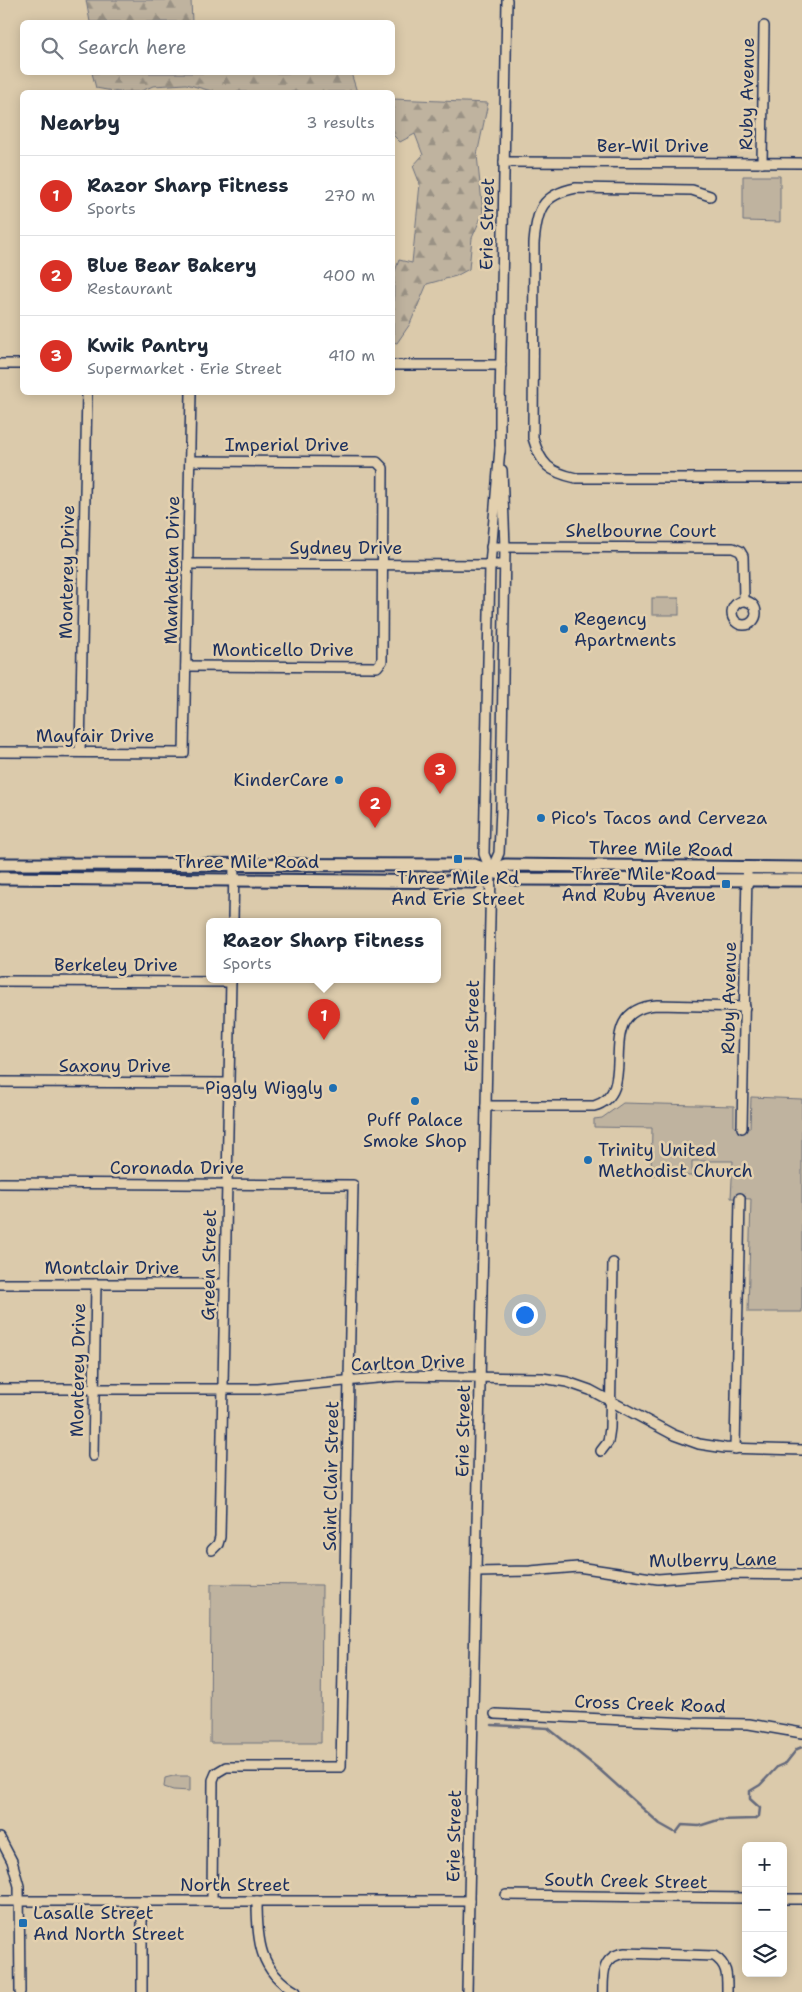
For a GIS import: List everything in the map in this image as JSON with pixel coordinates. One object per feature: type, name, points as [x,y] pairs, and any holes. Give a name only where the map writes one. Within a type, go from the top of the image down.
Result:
[{"type":"street","name":"Erie Street","points":[[467,1992],[491,871],[499,853],[501,777],[505,548],[500,448],[500,365],[508,0]]},
{"type":"street","name":"Ruby Avenue","points":[[762,163],[764,26]]},
{"type":"street","name":"Ber-Wil Drive","points":[[504,162],[802,163]]},
{"type":"street","points":[[710,196],[692,190],[576,188],[559,191],[542,204],[536,222],[534,242],[533,438],[537,453],[543,463],[558,474],[576,478],[802,478]]},
{"type":"street","points":[[0,364],[20,364]]},
{"type":"street","points":[[395,365],[500,365]]},
{"type":"street","name":"Monterey Drive","points":[[80,752],[87,395]]},
{"type":"street","name":"Manhattan Drive","points":[[184,747],[191,395]]},
{"type":"street","name":"Erie Street","points":[[491,871],[484,854],[490,565],[500,448]]},
{"type":"street","name":"Imperial Drive","points":[[190,461],[377,462],[382,467],[382,564]]},
{"type":"street","name":"Shelbourne Court","points":[[491,547],[732,548],[740,551],[743,556],[744,600]]},
{"type":"street","name":"Sydney Drive","points":[[188,564],[504,566]]},
{"type":"street","name":"Monticello Drive","points":[[186,666],[376,667],[382,661],[382,564]]},
{"type":"street","points":[[487,706],[502,706]]},
{"type":"street","name":"Mayfair Drive","points":[[0,752],[184,752],[184,747]]},
{"type":"street","points":[[486,777],[501,777]]},
{"type":"street","name":"Three Mile Road","points":[[0,864],[474,865],[491,871]]},
{"type":"street","points":[[233,918],[234,864]]},
{"type":"street","name":"Three Mile Road","points":[[0,878],[474,882],[505,865],[746,874],[802,880]]},
{"type":"street","name":"Three Mile Road","points":[[746,874],[802,868]]},
{"type":"street","name":"Ruby Avenue","points":[[742,1128],[746,874]]},
{"type":"street","name":"Berkeley Drive","points":[[0,981],[206,980]]},
{"type":"street","name":"Green Street","points":[[212,1550],[218,1544],[220,1537],[231,983]]},
{"type":"street","points":[[486,1106],[594,1106],[600,1104],[607,1101],[615,1089],[619,1033],[623,1024],[635,1012],[657,1005],[745,1007]]},
{"type":"street","name":"Saxony Drive","points":[[0,1082],[229,1083]]},
{"type":"street","name":"Coronada Drive","points":[[0,1183],[354,1185]]},
{"type":"street","name":"Saint Clair Street","points":[[212,1901],[213,1780],[216,1773],[226,1767],[342,1767],[354,1185]]},
{"type":"street","points":[[736,1449],[740,1198]]},
{"type":"street","points":[[601,1452],[608,1442],[613,1263]]},
{"type":"street","name":"Montclair Drive","points":[[0,1284],[225,1284]]},
{"type":"street","name":"Monterey Drive","points":[[93,1456],[96,1284]]},
{"type":"street","name":"Carlton Drive","points":[[0,1389],[282,1388],[399,1376],[555,1379],[579,1385],[680,1438],[712,1447],[802,1450]]},
{"type":"street","name":"Mulberry Lane","points":[[476,1572],[530,1571],[578,1567],[658,1579],[725,1574],[802,1575]]},
{"type":"street","name":"Cross Creek Road","points":[[496,1714],[749,1724],[802,1733]]},
{"type":"street","points":[[0,1838],[17,1874],[20,1901],[20,1992]]},
{"type":"street","name":"South Creek Street","points":[[506,1896],[742,1898]]},
{"type":"street","points":[[787,1899],[802,1899]]},
{"type":"street","name":"North Street","points":[[0,1901],[469,1901]]},
{"type":"street","points":[[142,1901],[142,1992]]},
{"type":"street","points":[[257,1901],[258,1940],[264,1958],[274,1975],[292,1991]]},
{"type":"street","points":[[602,1992],[603,1972],[609,1960],[625,1953],[708,1954],[720,1960],[727,1971],[727,1992]]},
{"type":"green space","points":[[86,0],[191,0],[192,20],[90,20]]},
{"type":"green space","points":[[93,75],[352,75],[356,90],[208,90],[186,84],[153,86],[144,90],[107,90],[96,88]]},
{"type":"green space","points":[[395,99],[488,103],[477,155],[483,213],[472,238],[469,269],[456,276],[427,284],[410,324],[397,343],[395,342],[395,271],[399,260],[412,263],[420,184],[413,166],[423,155],[415,134],[400,142],[395,137]]},
{"type":"green space","points":[[743,176],[780,176],[780,222],[743,221]]},
{"type":"green space","points":[[652,598],[679,598],[679,615],[652,615]]},
{"type":"green space","points":[[751,1097],[802,1099],[802,1312],[748,1312],[751,1199],[731,1198],[733,1161],[692,1161],[692,1176],[651,1175],[652,1128],[594,1127],[594,1119],[602,1118],[623,1103],[734,1106],[734,1127],[750,1128]]},
{"type":"green space","points":[[211,1584],[322,1585],[321,1743],[210,1743]]},
{"type":"green space","points":[[190,1776],[190,1791],[173,1790],[164,1787],[165,1778]]},
{"type":"waterway","points":[[492,1725],[548,1728],[600,1770],[660,1824],[676,1833],[682,1825],[699,1826],[718,1820],[755,1819],[759,1816],[760,1808],[750,1799],[750,1791],[760,1785],[777,1767],[786,1763],[797,1749],[802,1747]]},
{"type":"place","name":"Regency Apartments","points":[[564,629]]},
{"type":"place","name":"KinderCare","points":[[339,780]]},
{"type":"place","name":"Kwik Pantry","points":[[440,794]]},
{"type":"place","name":"Pico's Tacos and Cerveza","points":[[541,818]]},
{"type":"place","name":"Blue Bear Bakery","points":[[375,828]]},
{"type":"place","name":"Three Mile Rd And Erie Street","points":[[458,859]]},
{"type":"place","name":"Three Mile Road And Ruby Avenue","points":[[726,884]]},
{"type":"place","name":"Razor Sharp Fitness","points":[[324,1040]]},
{"type":"place","name":"Piggly Wiggly","points":[[333,1088]]},
{"type":"place","name":"Puff Palace Smoke Shop","points":[[415,1101]]},
{"type":"place","name":"Trinity United Methodist Church","points":[[588,1160]]},
{"type":"place","name":"Lasalle Street And North Street","points":[[23,1923]]}]
